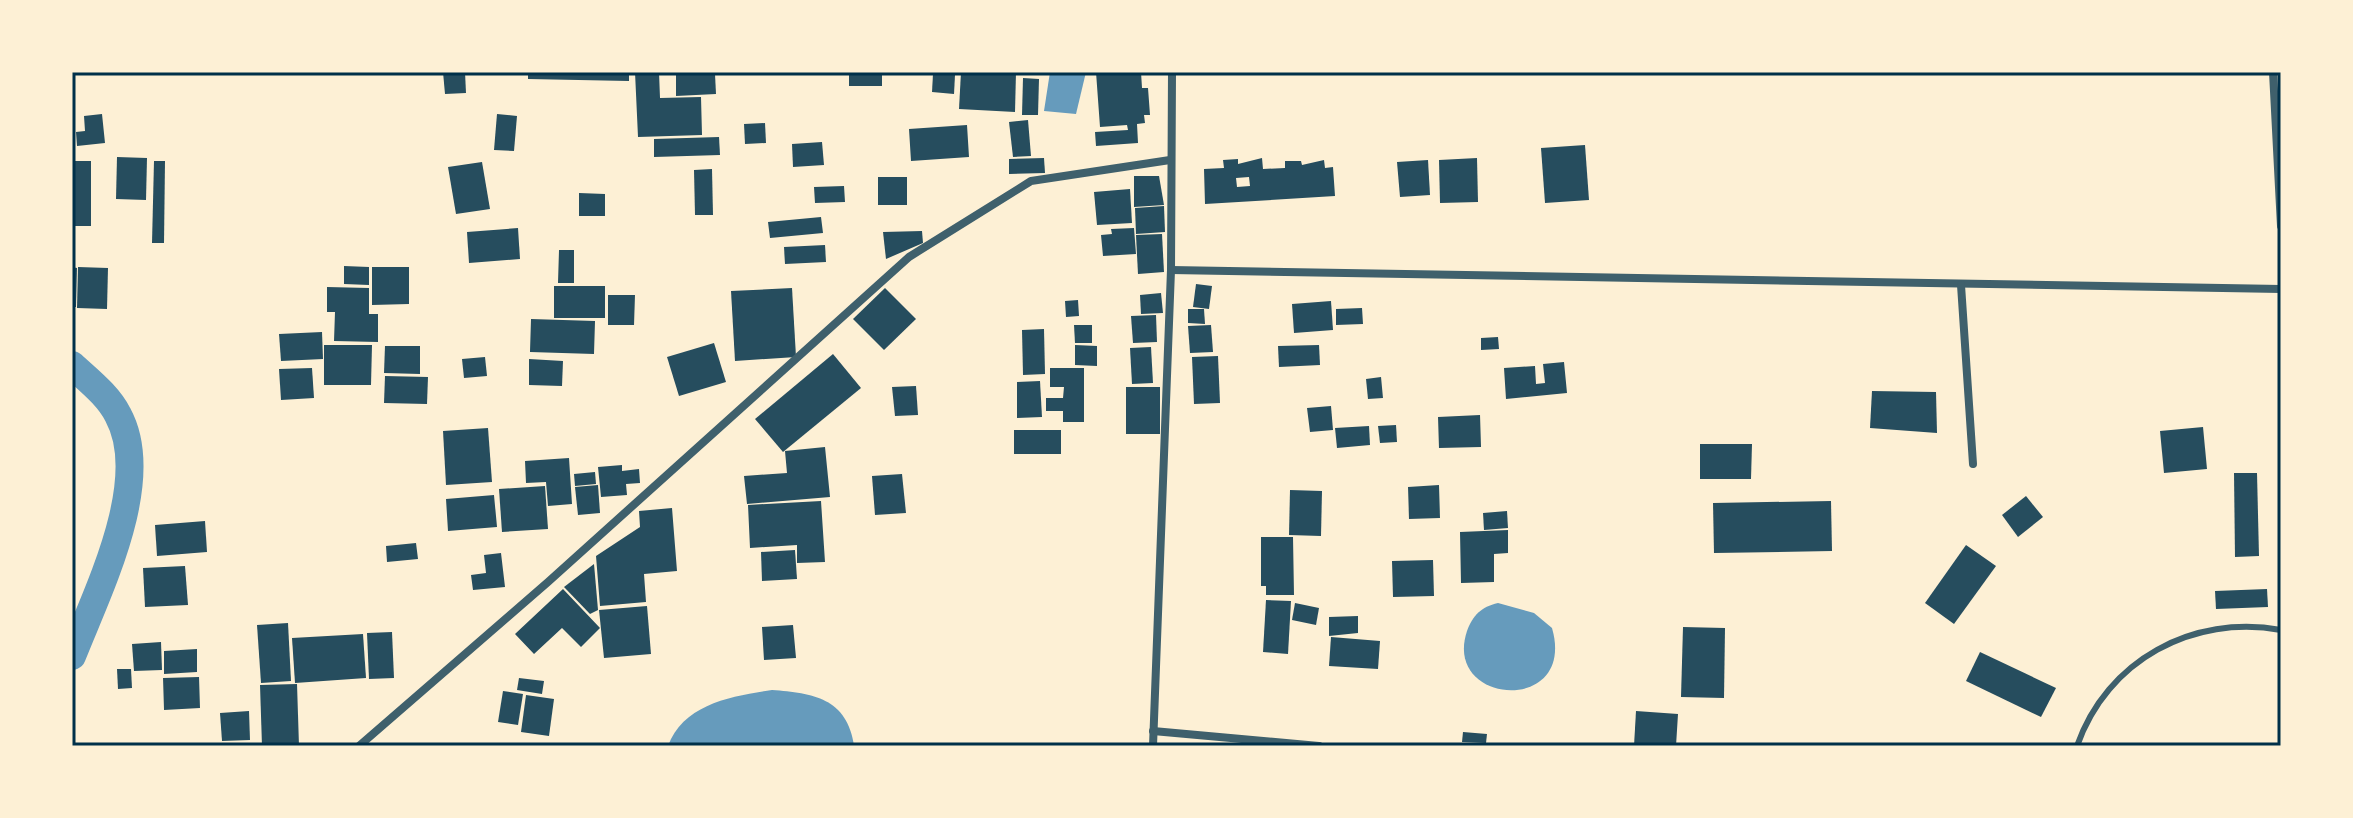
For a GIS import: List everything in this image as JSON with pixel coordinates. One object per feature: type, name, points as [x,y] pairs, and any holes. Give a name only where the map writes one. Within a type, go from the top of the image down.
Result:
[{"type":"street","points":[[1153,746],[1171,270],[1172,72]]},
{"type":"street","points":[[2273,72],[2281,226]]},
{"type":"street","points":[[359,746],[548,582],[909,257],[1031,181],[1170,160]]},
{"type":"street","points":[[1171,270],[2281,289]]},
{"type":"street","points":[[1961,285],[1973,464]]},
{"type":"street","points":[[1153,731],[1319,746]]},
{"type":"lane","points":[[2077,746],[2096,706],[2112,684],[2155,650],[2206,630],[2234,626],[2281,630]]},
{"type":"water","points":[[1050,72],[1086,72],[1076,114],[1044,111]]},
{"type":"water","points":[[1498,603],[1534,613],[1552,628],[1554,656],[1546,676],[1530,687],[1510,690],[1490,686],[1473,674],[1464,656],[1467,631],[1472,620],[1482,609]]},
{"type":"water","points":[[772,690],[801,693],[826,701],[844,717],[854,746],[668,746],[675,732],[697,711],[725,699]]},
{"type":"building","points":[[443,72],[465,72],[466,93],[445,94]]},
{"type":"building","points":[[528,72],[629,72],[629,81],[528,79]]},
{"type":"building","points":[[635,72],[659,72],[660,98],[701,97],[702,135],[638,137]]},
{"type":"building","points":[[849,72],[882,72],[882,86],[849,86]]},
{"type":"building","points":[[961,72],[1016,72],[1015,112],[959,109]]},
{"type":"building","points":[[1096,72],[1141,72],[1142,88],[1148,88],[1150,115],[1144,115],[1145,123],[1137,124],[1138,143],[1096,146],[1095,132],[1128,130],[1127,125],[1100,127]]},
{"type":"building","points":[[715,74],[716,94],[676,96],[676,75]]},
{"type":"building","points":[[933,74],[955,75],[954,94],[932,92]]},
{"type":"building","points":[[1023,78],[1039,79],[1038,115],[1022,115]]},
{"type":"building","points":[[102,114],[105,143],[77,146],[76,132],[85,131],[84,116]]},
{"type":"building","points":[[497,114],[517,116],[514,151],[494,150]]},
{"type":"building","points":[[1028,120],[1031,156],[1013,157],[1009,122]]},
{"type":"building","points":[[765,123],[766,143],[745,144],[744,124]]},
{"type":"building","points":[[967,125],[969,157],[911,161],[909,129]]},
{"type":"building","points":[[719,137],[720,155],[654,157],[654,139]]},
{"type":"building","points":[[822,142],[824,165],[793,167],[792,144]]},
{"type":"building","points":[[1585,145],[1589,200],[1545,203],[1541,148]]},
{"type":"building","points":[[117,157],[147,158],[146,200],[116,199]]},
{"type":"building","points":[[1044,158],[1045,173],[1009,174],[1009,159]]},
{"type":"building","points":[[1262,158],[1263,169],[1285,168],[1285,161],[1301,161],[1302,165],[1324,160],[1325,168],[1333,167],[1335,196],[1205,204],[1204,169],[1224,168],[1223,160],[1238,159],[1238,164]],"holes":[[[1249,177],[1250,186],[1237,187],[1236,178]]]},
{"type":"building","points":[[1477,158],[1478,202],[1440,203],[1439,160]]},
{"type":"building","points":[[1428,160],[1430,195],[1400,197],[1397,162]]},
{"type":"building","points":[[72,161],[91,161],[91,226],[72,226]]},
{"type":"building","points":[[154,161],[165,161],[164,243],[152,243]]},
{"type":"building","points":[[482,162],[490,209],[456,214],[448,167]]},
{"type":"building","points":[[712,169],[713,215],[695,215],[694,170]]},
{"type":"building","points":[[1134,176],[1159,176],[1164,205],[1134,207]]},
{"type":"building","points":[[878,177],[907,177],[907,205],[878,205]]},
{"type":"building","points":[[844,186],[845,202],[815,203],[814,187]]},
{"type":"building","points":[[1130,189],[1132,223],[1097,225],[1094,192]]},
{"type":"building","points":[[579,193],[605,194],[605,216],[579,216]]},
{"type":"building","points":[[1164,206],[1165,232],[1136,234],[1135,208]]},
{"type":"building","points":[[821,217],[823,233],[770,238],[768,222]]},
{"type":"building","points":[[518,228],[520,259],[469,263],[467,232]]},
{"type":"building","points":[[1134,228],[1136,254],[1103,256],[1101,235],[1112,234],[1111,229]]},
{"type":"building","points":[[922,231],[923,243],[886,259],[883,232]]},
{"type":"building","points":[[1162,234],[1164,272],[1138,274],[1136,235]]},
{"type":"building","points":[[825,245],[826,262],[785,264],[784,247]]},
{"type":"building","points":[[559,250],[574,250],[574,283],[558,283]]},
{"type":"building","points":[[344,266],[369,267],[369,285],[344,284]]},
{"type":"building","points":[[72,267],[77,268],[76,307],[72,307]]},
{"type":"building","points":[[78,267],[108,268],[107,309],[77,308]]},
{"type":"building","points":[[372,267],[409,267],[409,304],[372,305]]},
{"type":"building","points":[[1196,284],[1212,286],[1209,309],[1193,307]]},
{"type":"building","points":[[554,286],[605,286],[605,318],[554,318]]},
{"type":"building","points":[[327,287],[369,288],[369,314],[378,314],[378,342],[334,341],[335,312],[327,312]]},
{"type":"building","points":[[792,288],[796,357],[735,361],[731,291]]},
{"type":"building","points":[[885,288],[916,319],[884,350],[853,319]]},
{"type":"building","points":[[1161,293],[1163,313],[1141,314],[1140,295]]},
{"type":"building","points":[[608,295],[635,295],[634,325],[608,325]]},
{"type":"building","points":[[1078,300],[1079,316],[1066,317],[1065,301]]},
{"type":"building","points":[[1331,301],[1333,330],[1294,333],[1292,304]]},
{"type":"building","points":[[1362,308],[1363,324],[1336,325],[1336,309]]},
{"type":"building","points":[[1188,309],[1204,309],[1205,324],[1188,323]]},
{"type":"building","points":[[1156,315],[1157,342],[1133,343],[1131,316]]},
{"type":"building","points":[[531,319],[595,321],[594,354],[530,352]]},
{"type":"building","points":[[1074,325],[1092,325],[1092,343],[1075,343]]},
{"type":"building","points":[[1211,325],[1213,352],[1190,353],[1188,326]]},
{"type":"building","points":[[1044,329],[1045,374],[1023,375],[1022,330]]},
{"type":"building","points":[[322,332],[323,359],[281,361],[279,334]]},
{"type":"building","points":[[1498,337],[1499,349],[1481,350],[1481,338]]},
{"type":"building","points":[[714,343],[726,382],[679,396],[667,357]]},
{"type":"building","points":[[324,345],[372,345],[371,385],[324,385]]},
{"type":"building","points":[[1075,345],[1097,346],[1097,366],[1075,365]]},
{"type":"building","points":[[1319,345],[1320,365],[1279,367],[1278,346]]},
{"type":"building","points":[[385,346],[420,346],[420,374],[384,373]]},
{"type":"building","points":[[1151,347],[1153,383],[1132,384],[1130,348]]},
{"type":"building","points":[[833,354],[861,388],[783,452],[755,419]]},
{"type":"building","points":[[1218,356],[1220,403],[1194,404],[1192,357]]},
{"type":"building","points":[[485,357],[487,376],[464,378],[462,359]]},
{"type":"building","points":[[529,359],[563,361],[562,386],[529,385]]},
{"type":"building","points":[[1564,362],[1567,393],[1506,399],[1504,368],[1535,366],[1536,384],[1545,383],[1543,364]]},
{"type":"building","points":[[312,368],[314,398],[281,400],[279,369]]},
{"type":"building","points":[[1050,368],[1084,368],[1084,422],[1063,422],[1063,411],[1046,411],[1046,398],[1063,398],[1064,387],[1050,387]]},
{"type":"building","points":[[385,376],[428,377],[427,404],[384,403]]},
{"type":"building","points":[[1381,377],[1383,398],[1368,399],[1366,379]]},
{"type":"building","points":[[1040,381],[1042,417],[1017,418],[1017,382]]},
{"type":"building","points":[[916,386],[918,415],[895,416],[892,387]]},
{"type":"building","points":[[1126,387],[1160,387],[1160,434],[1126,434]]},
{"type":"building","points":[[1872,391],[1936,392],[1937,433],[1870,428]]},
{"type":"building","points":[[1331,406],[1333,430],[1310,432],[1307,408]]},
{"type":"building","points":[[1480,415],[1481,447],[1439,448],[1438,417]]},
{"type":"building","points":[[1396,425],[1397,442],[1380,443],[1378,426]]},
{"type":"building","points":[[1369,426],[1370,445],[1337,448],[1335,428]]},
{"type":"building","points":[[2203,427],[2207,469],[2164,473],[2160,431]]},
{"type":"building","points":[[488,428],[492,482],[446,485],[443,431]]},
{"type":"building","points":[[1014,430],[1061,430],[1061,454],[1014,454]]},
{"type":"building","points":[[1700,444],[1752,444],[1751,479],[1700,479]]},
{"type":"building","points":[[825,447],[830,497],[747,504],[744,476],[787,473],[785,451]]},
{"type":"building","points":[[569,458],[572,504],[548,506],[546,482],[526,483],[525,461]]},
{"type":"building","points":[[622,465],[622,471],[639,469],[640,483],[626,484],[627,495],[601,497],[598,467]]},
{"type":"building","points":[[595,472],[596,484],[575,486],[574,474]]},
{"type":"building","points":[[2234,473],[2257,473],[2259,556],[2235,557]]},
{"type":"building","points":[[902,474],[906,513],[875,515],[872,476]]},
{"type":"building","points":[[598,485],[600,513],[578,515],[575,487]]},
{"type":"building","points":[[1439,485],[1440,518],[1409,519],[1408,487]]},
{"type":"building","points":[[545,486],[548,529],[502,532],[499,489]]},
{"type":"building","points":[[1290,490],[1322,491],[1321,536],[1289,535]]},
{"type":"building","points":[[494,495],[497,527],[448,531],[446,499]]},
{"type":"building","points":[[2026,496],[2043,517],[2018,537],[2002,515]]},
{"type":"building","points":[[821,501],[825,562],[797,563],[797,545],[750,548],[748,505]]},
{"type":"building","points":[[1831,501],[1832,551],[1714,553],[1713,503]]},
{"type":"building","points":[[672,508],[677,571],[644,574],[646,602],[600,606],[596,556],[640,527],[639,511]]},
{"type":"building","points":[[1507,511],[1508,528],[1484,530],[1483,513]]},
{"type":"building","points":[[205,521],[207,552],[157,556],[155,525]]},
{"type":"building","points":[[1508,530],[1508,553],[1494,554],[1494,582],[1461,583],[1460,532]]},
{"type":"building","points":[[1261,537],[1293,537],[1294,595],[1266,595],[1266,586],[1261,586]]},
{"type":"building","points":[[416,543],[418,559],[387,562],[386,546]]},
{"type":"building","points":[[1966,545],[1996,566],[1954,624],[1925,603]]},
{"type":"building","points":[[795,550],[797,579],[762,581],[761,552]]},
{"type":"building","points":[[501,553],[505,587],[473,590],[471,575],[486,573],[484,555]]},
{"type":"building","points":[[1433,560],[1434,596],[1393,597],[1392,561]]},
{"type":"building","points":[[594,564],[598,610],[590,614],[564,587]]},
{"type":"building","points":[[185,566],[188,605],[145,607],[143,568]]},
{"type":"building","points":[[563,589],[600,628],[581,647],[562,628],[534,654],[515,634]]},
{"type":"building","points":[[2267,589],[2268,607],[2216,609],[2215,591]]},
{"type":"building","points":[[1266,600],[1291,601],[1288,654],[1263,652]]},
{"type":"building","points":[[1295,603],[1319,608],[1316,625],[1292,620]]},
{"type":"building","points":[[647,606],[651,654],[604,658],[599,610]]},
{"type":"building","points":[[1358,616],[1358,633],[1329,636],[1329,617]]},
{"type":"building","points":[[288,623],[291,681],[261,683],[257,625]]},
{"type":"building","points":[[793,625],[796,658],[764,660],[762,627]]},
{"type":"building","points":[[1683,627],[1725,628],[1724,698],[1681,697]]},
{"type":"building","points":[[392,632],[394,678],[369,679],[367,633]]},
{"type":"building","points":[[363,634],[366,678],[295,683],[292,638]]},
{"type":"building","points":[[1331,637],[1380,641],[1378,669],[1329,666]]},
{"type":"building","points":[[161,642],[162,670],[134,671],[132,644]]},
{"type":"building","points":[[197,649],[197,672],[164,674],[164,651]]},
{"type":"building","points":[[1980,652],[2056,688],[2041,717],[1966,681]]},
{"type":"building","points":[[117,669],[131,669],[132,688],[118,689]]},
{"type":"building","points":[[199,677],[200,708],[164,710],[163,678]]},
{"type":"building","points":[[519,678],[544,681],[542,694],[517,690]]},
{"type":"building","points":[[297,684],[299,746],[262,746],[260,685]]},
{"type":"building","points":[[503,691],[523,694],[518,725],[498,722]]},
{"type":"building","points":[[526,695],[554,699],[549,736],[521,732]]},
{"type":"building","points":[[249,711],[250,740],[222,741],[220,713]]},
{"type":"building","points":[[1636,711],[1678,714],[1676,746],[1634,746]]},
{"type":"building","points":[[1463,732],[1487,734],[1486,743],[1462,742]]},
{"type":"waterway","points":[[72,365],[103,394],[118,415],[127,442],[130,472],[118,536],[72,656]]}]
